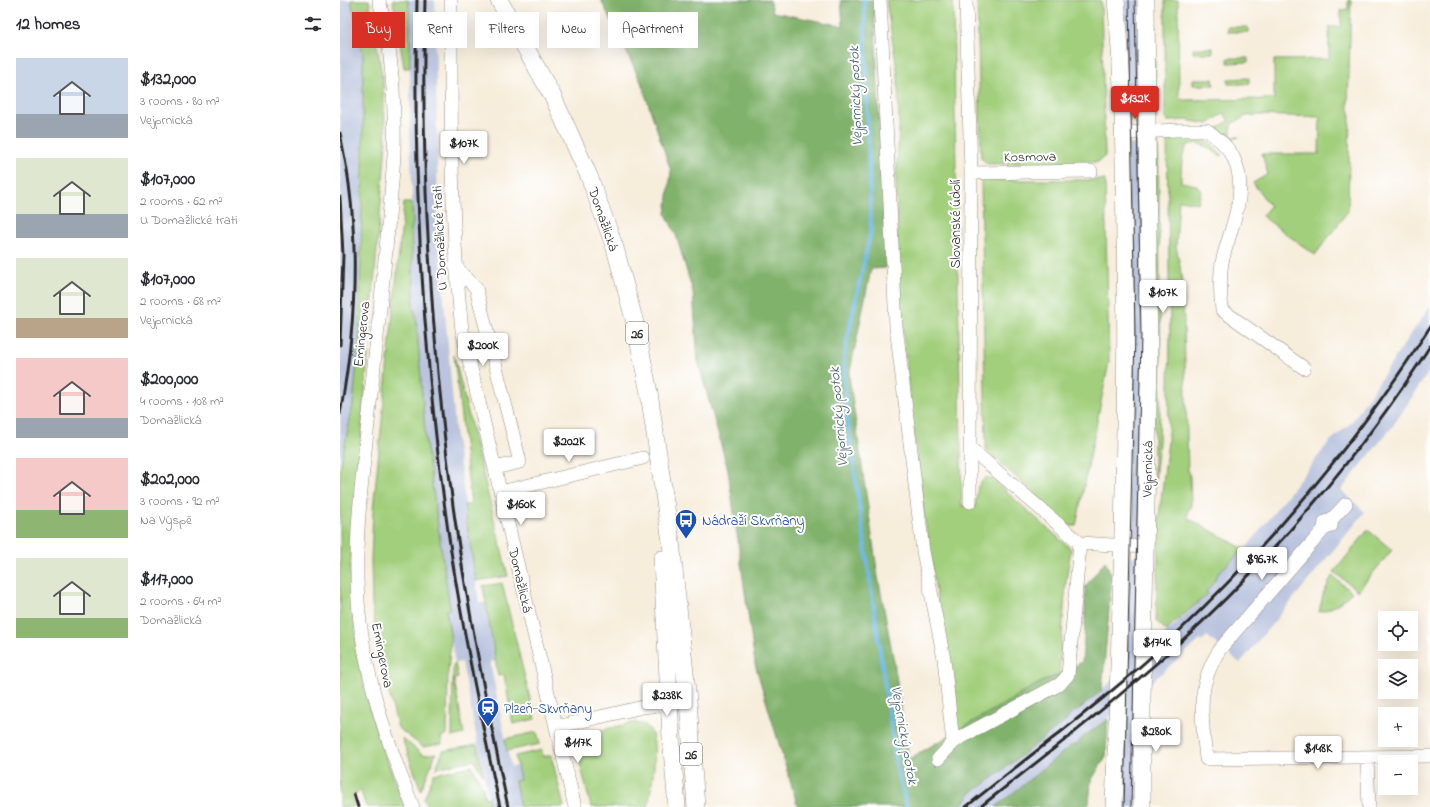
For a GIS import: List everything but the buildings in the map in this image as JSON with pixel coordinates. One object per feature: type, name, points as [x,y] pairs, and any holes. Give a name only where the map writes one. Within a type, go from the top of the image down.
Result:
[{"type":"main road","name":"Domažlická","points":[[499,0],[553,97],[570,131],[615,248],[635,323],[648,393],[650,458],[677,807]]},
{"type":"main road","name":"Vejprnická","points":[[1114,807],[1124,546],[1127,406],[1124,133],[1122,68],[1116,0]]},
{"type":"main road","name":"Vejprnická","points":[[1142,807],[1141,722],[1149,358],[1146,0]]},
{"type":"main road","name":"Domažlická","points":[[650,458],[671,542],[688,701],[696,807]]},
{"type":"street","name":"Emingerova","points":[[379,0],[392,72],[394,97],[394,155],[359,514],[358,580],[360,621],[374,694],[383,726],[413,807]]},
{"type":"street","name":"U Domažlické trati","points":[[451,0],[451,122],[455,266],[462,330]]},
{"type":"street","points":[[880,0],[896,326],[923,551],[944,659],[953,743]]},
{"type":"street","name":"Slovanské údolí","points":[[966,0],[971,173],[970,502]]},
{"type":"street","points":[[1124,133],[1207,130],[1224,144],[1234,159],[1239,176],[1240,196],[1222,259],[1219,286],[1222,310],[1304,368]]},
{"type":"street","name":"Kosmova","points":[[971,173],[1090,171]]},
{"type":"street","points":[[455,266],[476,288],[520,462],[495,468]]},
{"type":"street","name":"Domažlická","points":[[462,330],[575,807]]},
{"type":"street","points":[[970,448],[1080,543],[1145,547]]},
{"type":"street","points":[[500,492],[650,458]]},
{"type":"street","points":[[1346,504],[1220,649],[1210,664],[1204,679],[1202,698],[1206,759],[1430,756]]},
{"type":"street","points":[[938,759],[953,743],[1060,684],[1068,675],[1080,543]]},
{"type":"street","points":[[556,727],[643,707],[688,701]]},
{"type":"street","points":[[1367,757],[1369,807]]},
{"type":"shaded area","points":[[340,0],[351,0],[354,12],[352,12],[352,48],[362,48],[363,53],[359,340],[353,405],[340,468]]},
{"type":"shaded area","points":[[408,0],[435,0],[435,12],[413,12],[413,48],[436,48],[438,232],[456,438],[479,603],[485,603],[495,661],[490,662],[511,767],[517,766],[520,780],[515,781],[520,807],[490,807],[462,662],[455,663],[446,610],[450,609],[426,443],[416,316],[413,306],[414,294],[411,230],[413,222],[410,126],[410,20]]},
{"type":"shaded area","points":[[1124,0],[1140,0],[1142,120],[1126,120]]},
{"type":"shaded area","points":[[1127,144],[1143,144],[1142,539],[1128,539]]},
{"type":"shaded area","points":[[1430,306],[1430,370],[1392,427],[1341,490],[1365,512],[1240,663],[1207,636],[1202,641],[1201,639],[1139,693],[1136,807],[1120,807],[1122,707],[1082,738],[1077,745],[1072,745],[996,807],[957,807],[969,798],[970,793],[982,786],[1066,721],[1072,712],[1077,711],[1123,671],[1127,556],[1141,557],[1140,656],[1208,594],[1206,591],[1213,584],[1218,573],[1247,547],[1330,441],[1351,423]]},
{"type":"green space","points":[[351,0],[369,0],[371,12],[354,12]]},
{"type":"green space","points":[[393,0],[408,0],[410,20],[410,68],[404,68],[401,48],[405,48],[405,12],[395,12]]},
{"type":"green space","points":[[601,0],[770,0],[773,12],[843,26],[841,0],[874,0],[886,268],[871,269],[849,376],[878,577],[894,662],[909,759],[1043,681],[1059,675],[1082,662],[1085,627],[1085,587],[1105,561],[1112,576],[1102,690],[1077,711],[1072,712],[1066,721],[982,786],[970,793],[969,798],[957,807],[798,807],[755,664],[728,470],[698,361],[693,292],[676,235],[666,214],[671,171],[641,82],[624,48],[698,48],[698,12],[608,12],[608,14]]},
{"type":"green space","points":[[886,0],[953,0],[962,506],[975,506],[978,486],[986,477],[991,478],[1071,549],[1066,581],[1059,675],[1043,681],[962,730],[956,724],[923,507],[907,375],[899,288],[896,180],[899,128],[898,76]]},
{"type":"green space","points":[[977,0],[1101,0],[1105,156],[1098,162],[987,164],[981,158]]},
{"type":"green space","points":[[1165,0],[1178,0],[1179,97],[1183,100],[1274,99],[1274,60],[1329,59],[1329,27],[1341,27],[1341,10],[1348,9],[1348,0],[1351,0],[1348,108],[1350,111],[1348,211],[1315,255],[1262,216],[1270,206],[1253,183],[1268,174],[1262,154],[1319,154],[1320,117],[1247,116],[1231,124],[1231,136],[1239,137],[1229,141],[1216,129],[1229,121],[1224,113],[1208,124],[1186,120],[1168,121],[1165,119]]},
{"type":"green space","points":[[1155,24],[1156,119],[1151,118]]},
{"type":"green space","points":[[1228,27],[1248,27],[1248,32],[1228,32]]},
{"type":"green space","points":[[362,48],[377,48],[383,81],[386,143],[350,568],[354,623],[362,677],[370,710],[405,807],[366,807],[361,791],[352,795],[354,807],[340,807],[340,468],[353,405],[359,340],[363,160]]},
{"type":"green space","points":[[1193,48],[1213,48],[1213,53],[1193,53]]},
{"type":"green space","points":[[1228,58],[1248,58],[1248,62],[1228,63]]},
{"type":"green space","points":[[1249,78],[1249,84],[1228,84],[1228,79]]},
{"type":"green space","points":[[1193,79],[1213,79],[1214,85],[1193,85]]},
{"type":"green space","points":[[1175,135],[1202,138],[1212,144],[1222,155],[1220,156],[1199,144],[1192,144],[1187,146],[1184,152],[1181,170],[1181,182],[1196,185],[1201,191],[1198,203],[1179,200],[1176,246],[1183,291],[1188,471],[1190,476],[1191,508],[1188,510],[1188,518],[1244,549],[1218,573],[1213,584],[1206,591],[1208,594],[1169,627],[1167,631],[1156,621],[1159,518],[1168,441],[1170,335],[1167,137]]},
{"type":"green space","points":[[1154,139],[1158,139],[1161,372],[1159,442],[1154,489]]},
{"type":"green space","points":[[981,180],[1105,180],[1109,362],[1076,526],[1070,526],[986,450]]},
{"type":"green space","points":[[404,203],[412,203],[413,222],[411,230],[414,294],[413,306],[416,316],[426,443],[450,609],[446,610],[451,639],[448,671],[447,735],[441,737],[442,744],[423,747],[398,728],[379,655],[372,603],[371,560],[373,510]]},
{"type":"green space","points":[[454,355],[508,576],[476,581],[464,505],[471,505]]},
{"type":"green space","points":[[1368,530],[1392,550],[1358,591],[1334,572]]},
{"type":"green space","points":[[1332,576],[1352,592],[1337,605],[1319,612],[1323,595]]},
{"type":"green space","points":[[502,583],[535,719],[513,724],[504,675],[498,676],[483,586]]},
{"type":"green space","points":[[455,663],[458,678],[454,679],[464,734],[452,737],[453,665]]},
{"type":"green space","points":[[1108,719],[1106,756],[1091,781],[1089,804],[1084,807],[996,807],[1072,745],[1077,745],[1082,738]]},
{"type":"green space","points":[[636,722],[636,724],[645,725],[651,732],[654,744],[653,773],[648,807],[591,807],[577,751],[572,752],[571,741],[581,735]]},
{"type":"green space","points":[[537,732],[540,744],[507,751],[505,739]]},
{"type":"green space","points":[[402,738],[423,755],[436,753],[421,790]]},
{"type":"green space","points":[[477,745],[483,775],[474,760],[436,768],[443,751]]},
{"type":"green space","points":[[542,750],[543,757],[551,755],[564,807],[520,807],[515,781],[520,780],[515,756]]},
{"type":"green space","points":[[472,766],[483,788],[485,798],[488,797],[490,807],[428,807],[424,799],[434,774]]},
{"type":"waterway","name":"Vejprnický potok","points":[[864,0],[871,230],[843,365],[847,418],[897,770],[907,807]]},
{"type":"tram line","points":[[1124,807],[1135,333],[1129,0]]},
{"type":"tram line","points":[[1131,807],[1141,334],[1135,0]]},
{"type":"railway","points":[[417,0],[416,140],[418,210],[427,349],[434,419],[442,489],[462,621],[500,807]]},
{"type":"railway","points":[[425,0],[424,127],[426,190],[433,317],[445,443],[453,506],[471,619],[508,807]]},
{"type":"railway","points":[[340,133],[348,178],[354,241],[354,299],[352,328],[340,414]]},
{"type":"railway","points":[[340,197],[343,255],[340,345]]},
{"type":"railway","points":[[966,807],[1126,679],[1213,598],[1280,526],[1343,450],[1373,410],[1430,327]]},
{"type":"railway","points":[[980,807],[1128,688],[1176,646],[1246,579],[1280,542],[1345,465],[1404,386],[1430,346]]},
{"type":"railway","points":[[354,794],[358,807]]},
{"type":"place","name":"Nádraží Skvrňany","points":[[686,540]]},
{"type":"place","name":"Plzeň-Skvrňany","points":[[488,728]]}]
